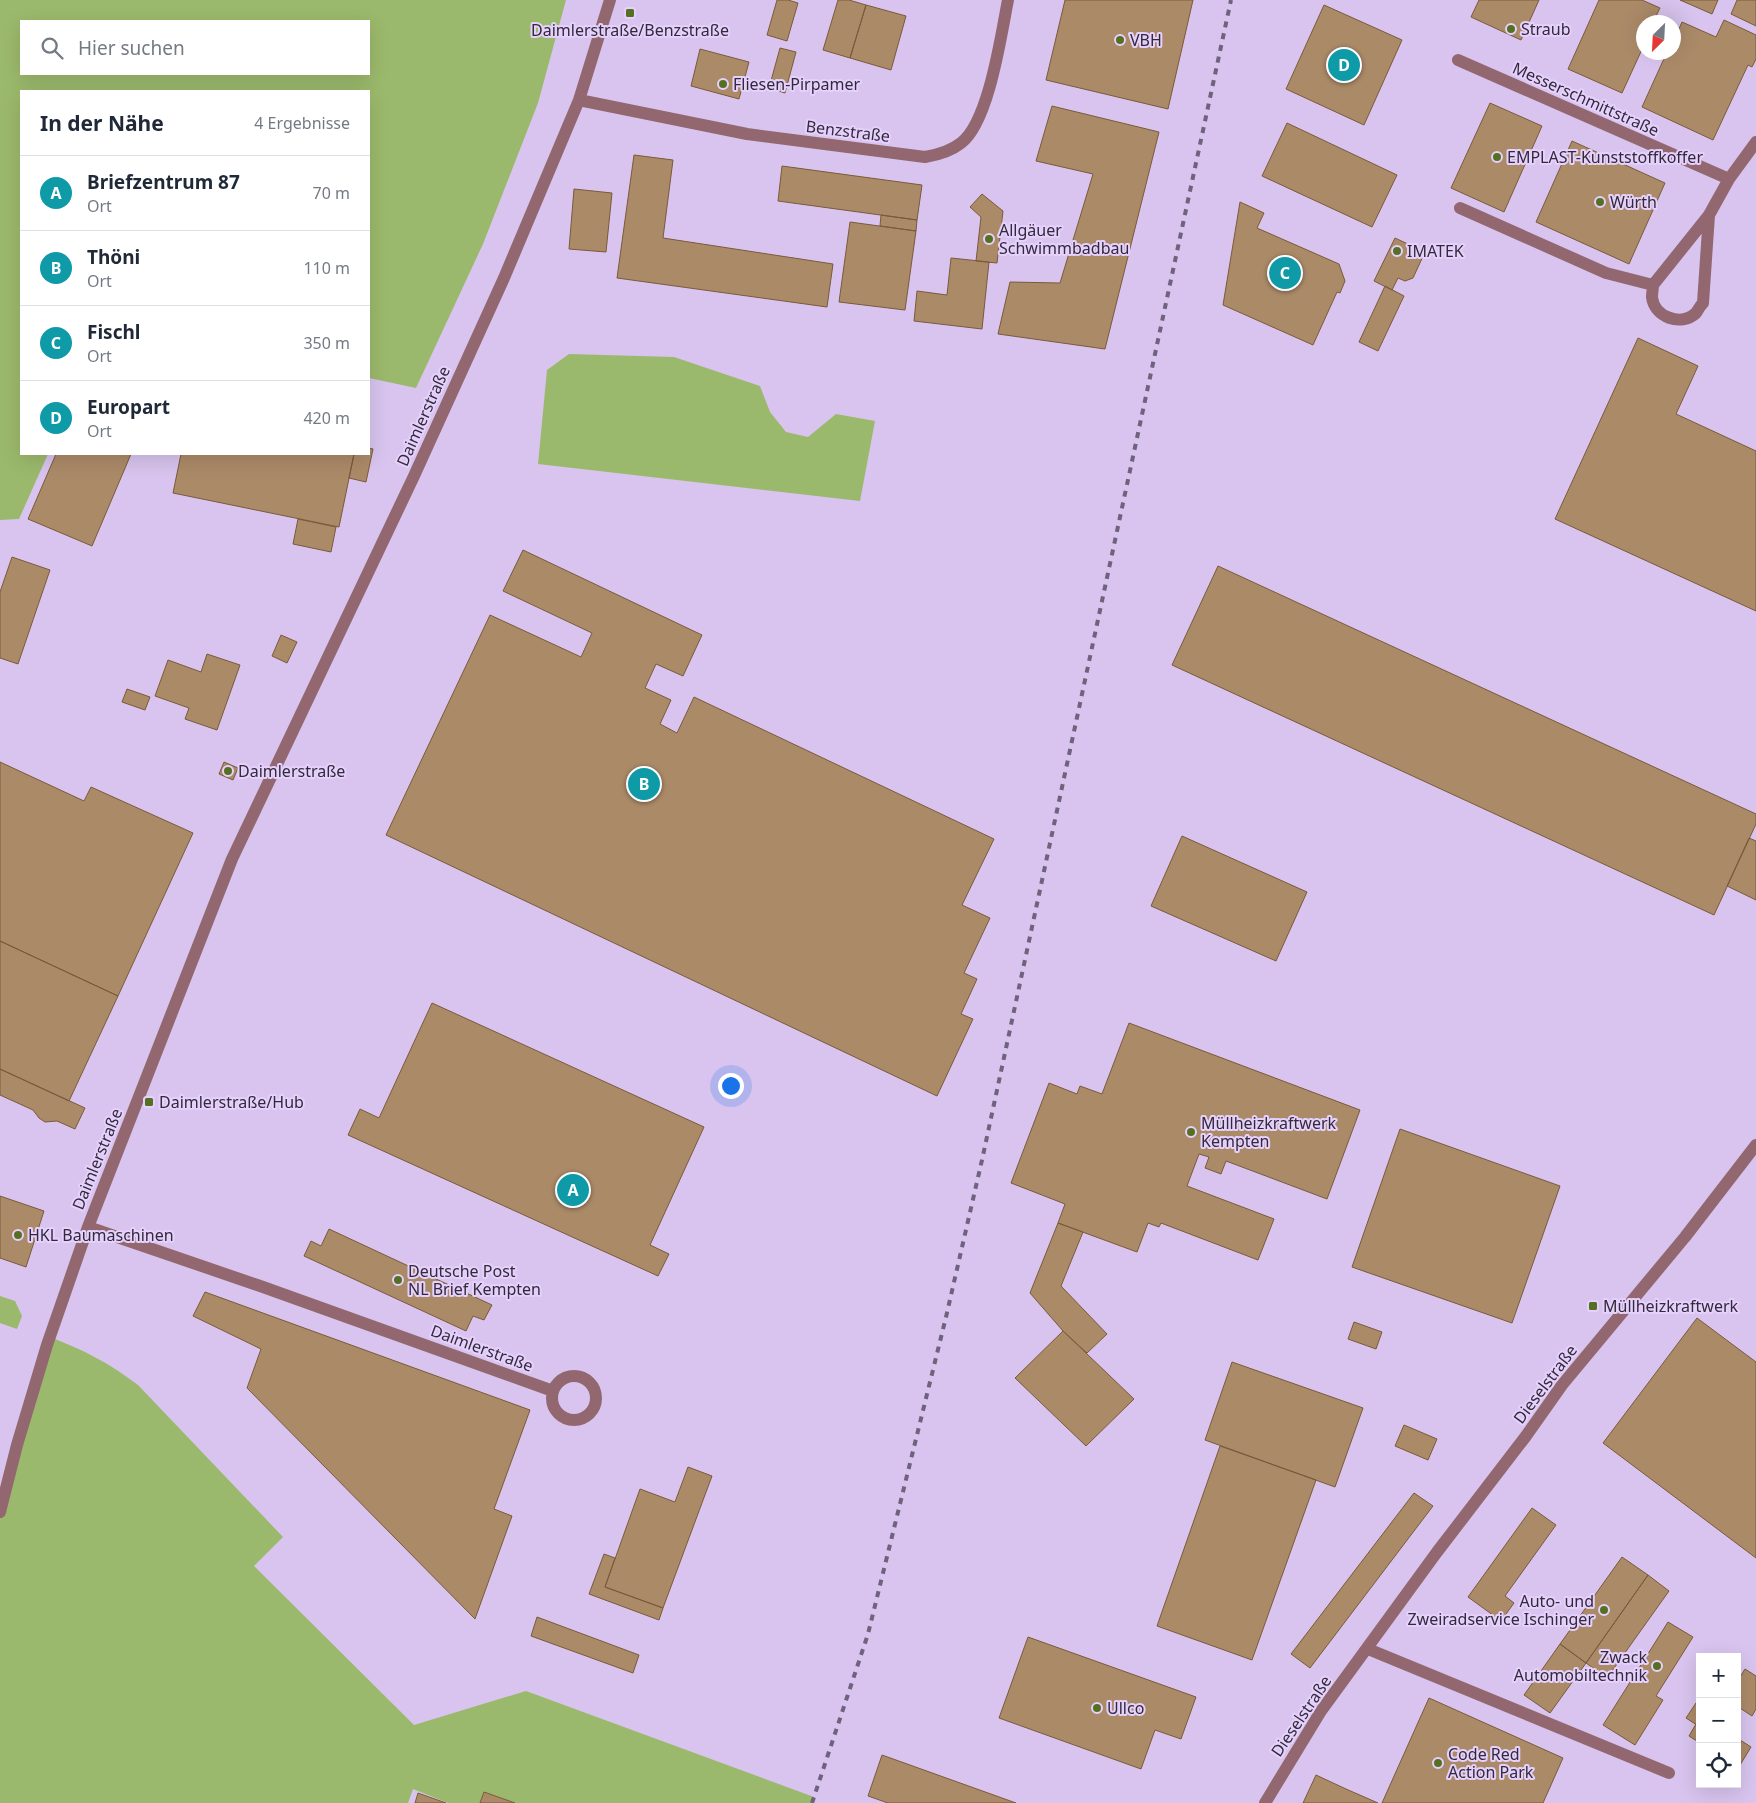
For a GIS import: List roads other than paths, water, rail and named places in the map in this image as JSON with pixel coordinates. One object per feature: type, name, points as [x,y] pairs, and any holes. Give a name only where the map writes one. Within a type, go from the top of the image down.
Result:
[{"type":"street","name":"Daimlerstraße","points":[[0,1512],[17,1444],[44,1354],[88,1227],[232,859],[414,476],[504,278],[579,100],[610,0]]},
{"type":"street","name":"Benzstraße","points":[[579,100],[747,134],[925,157],[939,154],[960,144],[974,127],[987,94],[1008,0]]},
{"type":"street","name":"Messerschmittstraße","points":[[1458,60],[1729,179]]},
{"type":"street","points":[[1709,215],[1703,303],[1695,314],[1682,320],[1669,318],[1658,310],[1652,298],[1653,285],[1709,215],[1729,179],[1756,142]]},
{"type":"street","points":[[1460,208],[1606,273],[1653,285]]},
{"type":"street","name":"Dieselstraße","points":[[1265,1803],[1321,1711],[1437,1552],[1526,1436],[1562,1385],[1691,1230],[1756,1145]]},
{"type":"street","name":"Daimlerstraße","points":[[88,1227],[553,1390]]},
{"type":"street","points":[[1368,1649],[1669,1773]]},
{"type":"railway","points":[[812,1803],[868,1634],[946,1317],[982,1160],[1231,0]]},
{"type":"place","name":"Daimlerstraße/Benzstraße","points":[[630,13]]},
{"type":"place","name":"Straub","points":[[1511,29]]},
{"type":"place","name":"VBH","points":[[1120,40]]},
{"type":"place","name":"Europart","points":[[1344,65]]},
{"type":"place","name":"Fliesen-Pirpamer","points":[[723,84]]},
{"type":"place","name":"EMPLAST-Kunststoffkoffer","points":[[1497,157]]},
{"type":"place","name":"Würth","points":[[1600,202]]},
{"type":"place","name":"Allgäuer Schwimmbadbau","points":[[989,239]]},
{"type":"place","name":"IMATEK","points":[[1397,251]]},
{"type":"place","name":"Fischl","points":[[1285,273]]},
{"type":"place","name":"Daimlerstraße","points":[[228,771]]},
{"type":"place","name":"Thöni","points":[[644,784]]},
{"type":"place","name":"Daimlerstraße/Hub","points":[[149,1102]]},
{"type":"place","name":"Müllheizkraftwerk Kempten","points":[[1191,1132]]},
{"type":"place","name":"Briefzentrum 87","points":[[573,1190]]},
{"type":"place","name":"HKL Baumaschinen","points":[[18,1235]]},
{"type":"place","name":"Deutsche Post NL Brief Kempten","points":[[398,1280]]},
{"type":"place","name":"Müllheizkraftwerk","points":[[1593,1306]]},
{"type":"place","name":"Auto- und Zweiradservice Ischinger","points":[[1604,1610]]},
{"type":"place","name":"Zwack Automobiltechnik","points":[[1657,1666]]},
{"type":"place","name":"Ullco","points":[[1097,1708]]},
{"type":"place","name":"Code Red Action Park","points":[[1438,1763]]}]
